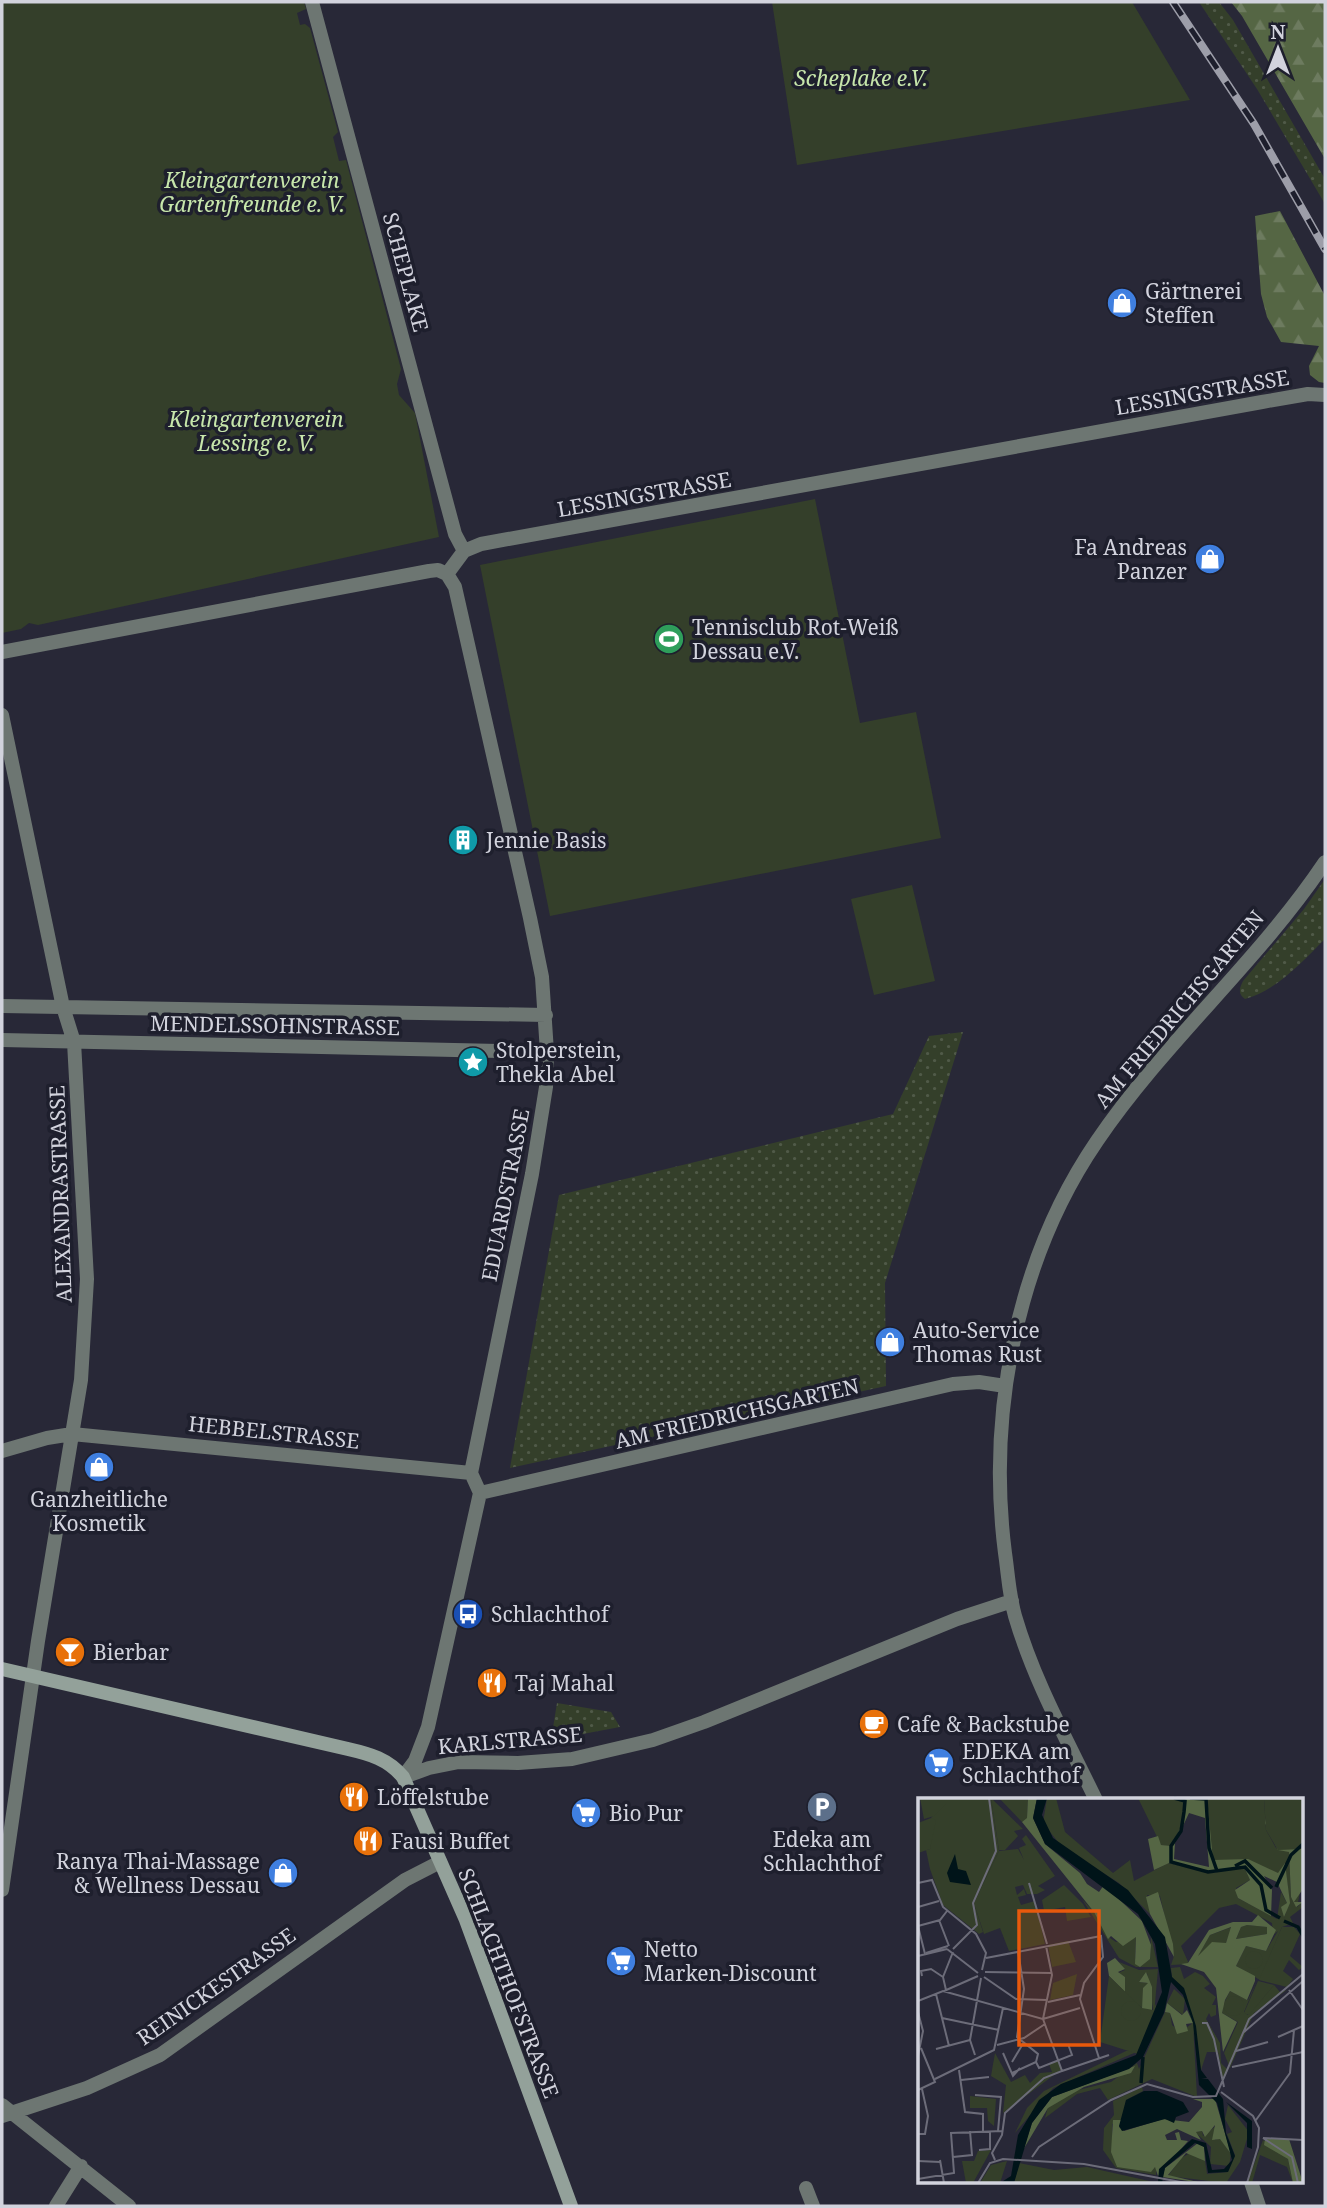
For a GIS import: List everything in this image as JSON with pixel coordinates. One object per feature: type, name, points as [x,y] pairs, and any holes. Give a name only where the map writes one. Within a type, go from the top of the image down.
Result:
[{"type":"main road","points":[[2,1669],[370,1754],[395,1768],[403,1777]]},
{"type":"main road","name":"SCHLACHTHOFSTRASSE","points":[[403,1777],[466,1920],[571,2206]]},
{"type":"street","name":"SCHEPLAKE","points":[[312,2],[455,534],[464,551]]},
{"type":"street","name":"LESSINGSTRASSE","points":[[464,551],[481,544],[1308,394],[1325,395]]},
{"type":"street","points":[[2,652],[429,571],[438,570],[447,574],[464,551]]},
{"type":"street","name":"EDUARDSTRASSE","points":[[447,574],[456,587],[518,856],[542,977],[547,1052],[546,1087],[532,1174],[471,1473]]},
{"type":"street","name":"ALEXANDRASTRASSE","points":[[2,715],[63,1007],[74,1042],[87,1279],[81,1380],[2,1890]]},
{"type":"street","name":"AM FRIEDRICHSGARTEN","points":[[1095,1798],[1039,1683],[1012,1601],[1003,1534],[1001,1426],[1013,1337],[1030,1282],[1053,1223],[1096,1142],[1162,1056],[1290,911],[1325,862]]},
{"type":"street","name":"MENDELSSOHNSTRASSE","points":[[2,1006],[545,1015]]},
{"type":"street","name":"MENDELSSOHNSTRASSE","points":[[2,1040],[547,1052]]},
{"type":"street","name":"AM FRIEDRICHSGARTEN","points":[[480,1493],[953,1384],[979,1382],[1005,1386]]},
{"type":"street","name":"HEBBELSTRASSE","points":[[2,1451],[72,1434],[471,1473]]},
{"type":"street","points":[[403,1777],[415,1761],[428,1727],[480,1493],[471,1473]]},
{"type":"street","name":"KARLSTRASSE","points":[[403,1777],[459,1762],[518,1763],[572,1759],[653,1740],[704,1722],[957,1619],[1012,1601]]},
{"type":"street","name":"REINICKESTRASSE","points":[[5,2111],[87,2088],[160,2055],[405,1880],[440,1862]]},
{"type":"street","points":[[5,2111],[81,2166],[129,2206]]},
{"type":"street","points":[[56,2206],[81,2166]]},
{"type":"street","points":[[1252,2184],[1259,2206]]},
{"type":"street","points":[[806,2188],[813,2206]]},
{"type":"green space","points":[[2,2],[304,2],[306,9],[297,13],[300,25],[305,24],[310,28],[338,132],[333,137],[339,161],[346,160],[401,369],[397,384],[399,395],[415,413],[439,537],[38,625],[29,623],[21,629],[2,633]]},
{"type":"green space","name":"Scheplake e.V.","points":[[772,2],[1132,2],[1190,100],[797,165]]},
{"type":"green space","points":[[1199,2],[1219,2],[1233,20],[1325,179],[1325,204],[1257,89]]},
{"type":"green space","points":[[1231,2],[1325,2],[1325,159],[1242,16]]},
{"type":"green space","points":[[1280,211],[1325,296],[1325,383],[1310,375],[1309,366],[1319,346],[1281,342],[1267,317],[1261,294],[1255,216]]},
{"type":"green space","name":"Tennisclub Rot-Weiß Dessau e.V.","points":[[815,499],[860,723],[916,712],[941,838],[550,916],[480,565]]},
{"type":"green space","points":[[1325,879],[1325,939],[1278,982],[1245,999],[1240,991],[1243,981],[1304,909]]},
{"type":"green space","points":[[912,885],[935,981],[874,995],[851,899]]},
{"type":"green space","points":[[963,1032],[885,1283],[886,1386],[510,1468],[559,1195],[893,1114],[929,1036]]},
{"type":"green space","points":[[557,1703],[611,1712],[620,1727],[551,1740]]},
{"type":"railway","points":[[1173,2],[1254,124],[1325,249]]},
{"type":"place","name":"Gärtnerei Steffen","points":[[1122,303]]},
{"type":"place","name":"Fa Andreas Panzer","points":[[1210,559]]},
{"type":"place","name":"Tennisclub Rot-Weiß Dessau e.V.","points":[[669,639]]},
{"type":"place","name":"Jennie Basis","points":[[463,840]]},
{"type":"place","name":"Stolperstein, Thekla Abel","points":[[473,1062]]},
{"type":"place","name":"Auto-Service Thomas Rust","points":[[890,1342]]},
{"type":"place","name":"Ganzheitliche Kosmetik","points":[[99,1467]]},
{"type":"place","name":"Schlachthof","points":[[468,1614]]},
{"type":"place","name":"Bierbar","points":[[70,1652]]},
{"type":"place","name":"Taj Mahal","points":[[492,1683]]},
{"type":"place","name":"Cafe & Backstube","points":[[874,1724]]},
{"type":"place","name":"EDEKA am Schlachthof","points":[[939,1763]]},
{"type":"place","name":"Löffelstube","points":[[354,1797]]},
{"type":"place","name":"Edeka am Schlachthof","points":[[822,1807]]},
{"type":"place","name":"Bio Pur","points":[[586,1813]]},
{"type":"place","name":"Fausi Buffet","points":[[368,1841]]},
{"type":"place","name":"Ranya Thai-Massage & Wellness Dessau","points":[[283,1873]]},
{"type":"place","name":"Netto Marken-Discount","points":[[621,1961]]},
{"type":"park label","name":"Kleingartenverein Gartenfreunde e. V.","points":[[252,192]]},
{"type":"park label","name":"Kleingartenverein Lessing e. V.","points":[[256,431]]}]
